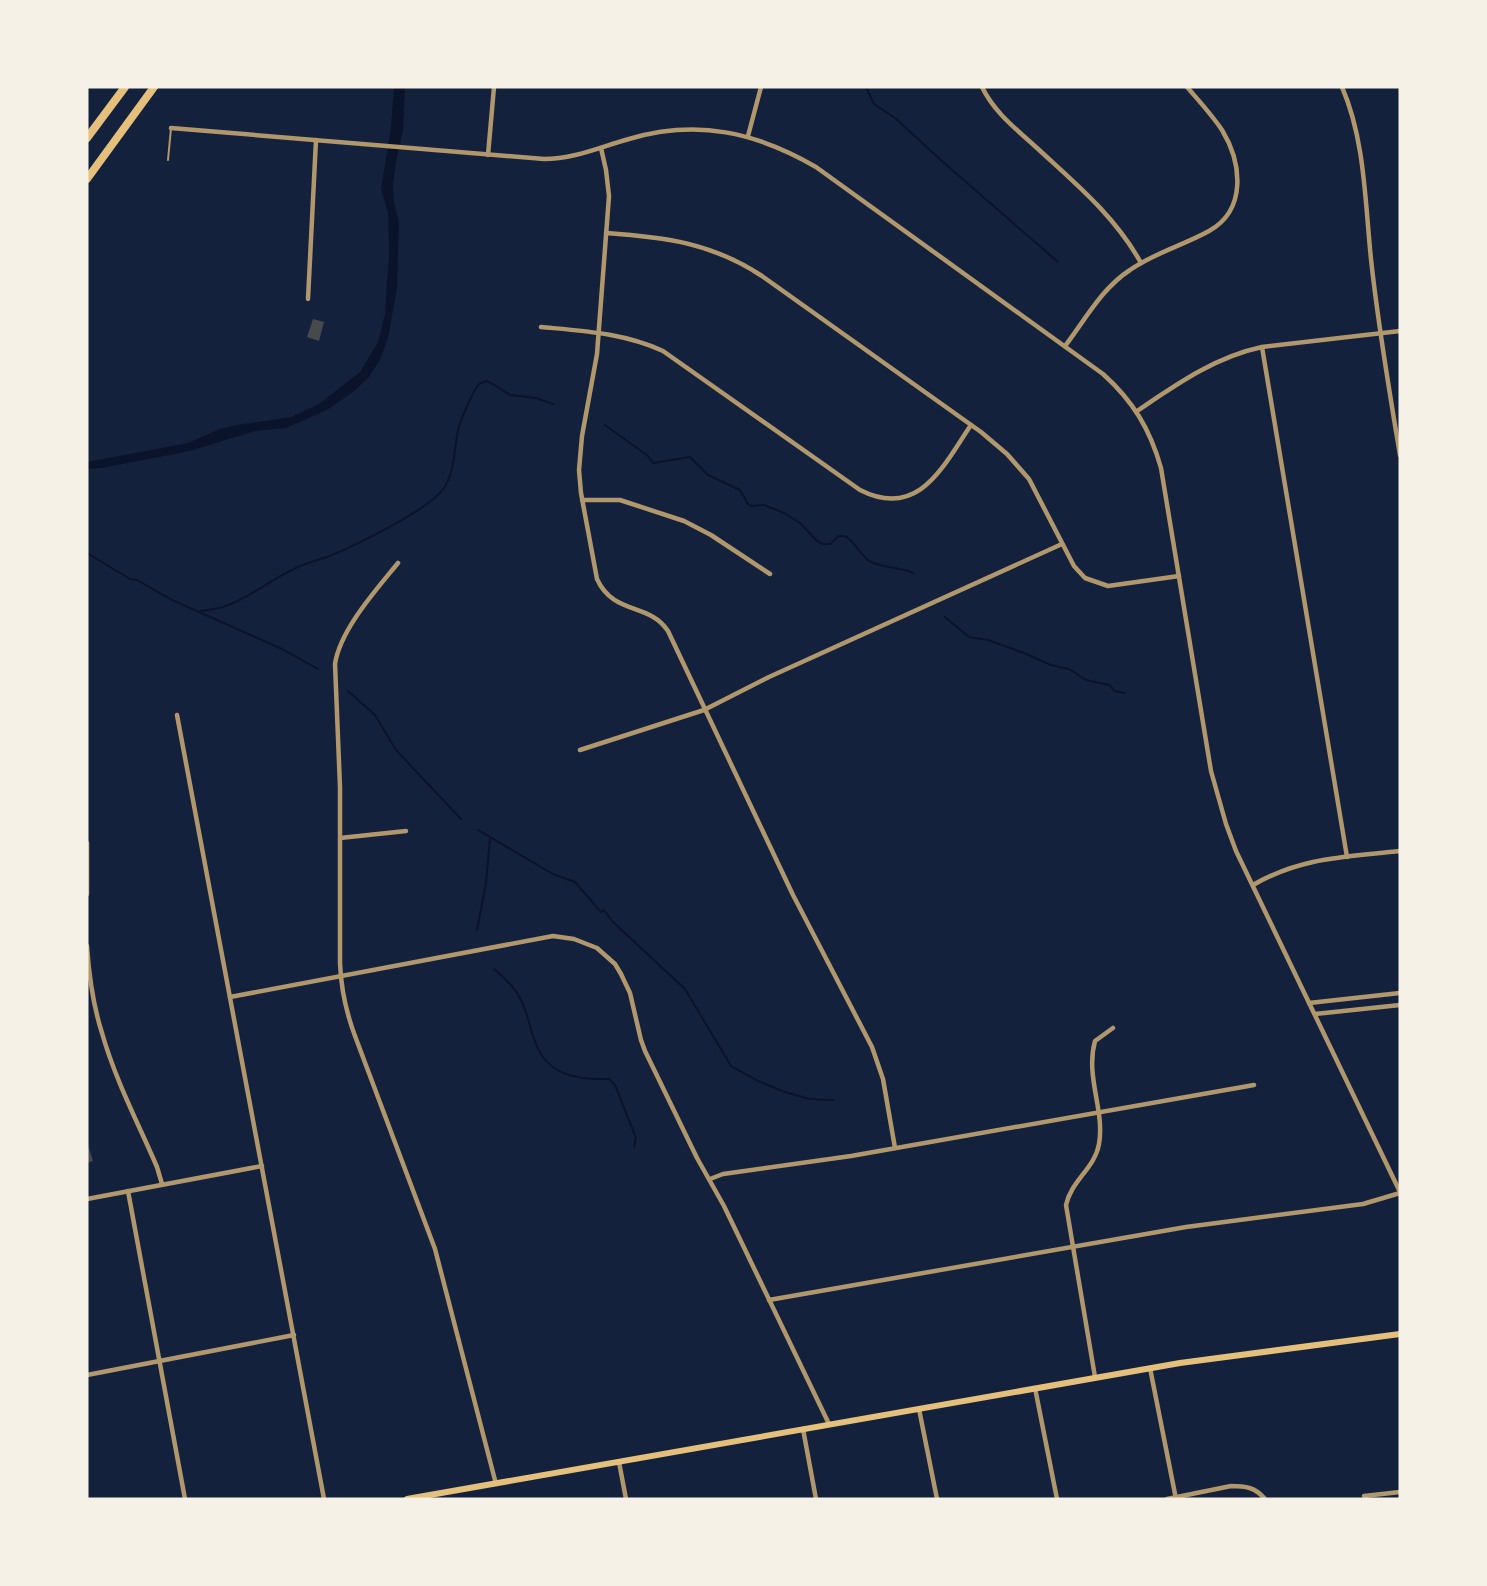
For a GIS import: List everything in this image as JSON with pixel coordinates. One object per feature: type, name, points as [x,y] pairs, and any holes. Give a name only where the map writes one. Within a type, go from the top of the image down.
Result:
[{"type":"highway","points":[[87,138],[124,87]]},
{"type":"highway","points":[[87,179],[154,87]]},
{"type":"main road","points":[[407,1499],[1095,1377],[1246,1353],[1400,1334]]},
{"type":"street","points":[[488,155],[494,87]]},
{"type":"street","points":[[748,136],[761,87]]},
{"type":"street","points":[[981,87],[998,111],[1103,209],[1118,227],[1141,263]]},
{"type":"street","points":[[1065,346],[1109,288],[1141,263],[1209,231],[1228,215],[1237,193],[1237,170],[1227,140],[1213,118],[1187,87]]},
{"type":"street","points":[[1342,87],[1350,107],[1359,152],[1380,333],[1400,455]]},
{"type":"street","points":[[171,128],[560,159],[643,135],[672,130],[709,130],[748,136],[778,147],[816,167],[1065,346],[1118,387],[1137,411],[1148,430],[1161,468],[1215,787],[1226,824],[1400,1192],[1363,1204],[1186,1227],[769,1300]]},
{"type":"street","points":[[308,299],[316,140]]},
{"type":"street","points":[[601,148],[609,196],[598,332],[579,470],[582,500],[597,579],[601,588],[613,600],[653,616],[665,627],[793,896],[872,1047],[883,1079],[896,1148]]},
{"type":"street","points":[[606,233],[672,239],[732,259],[762,276],[971,425],[1007,454],[1029,479],[1077,571],[1085,578],[1098,584],[1119,586],[1179,576]]},
{"type":"street","points":[[541,327],[598,332],[631,338],[663,351],[860,490],[876,497],[898,499],[923,489],[936,477],[971,425]]},
{"type":"street","points":[[1137,411],[1215,361],[1244,351],[1262,346],[1400,331]]},
{"type":"street","points":[[1262,346],[1347,857]]},
{"type":"street","points":[[582,500],[620,500],[684,521],[711,535],[770,574]]},
{"type":"street","points":[[580,750],[704,710],[769,677],[1062,544]]},
{"type":"street","points":[[398,563],[344,635],[336,652],[334,674],[340,787],[340,978],[348,1018],[435,1249],[496,1484]]},
{"type":"street","points":[[177,715],[324,1499]]},
{"type":"street","points":[[340,838],[406,831]]},
{"type":"street","points":[[87,843],[87,894]]},
{"type":"street","points":[[1253,885],[1295,865],[1400,851]]},
{"type":"street","points":[[230,997],[553,936],[583,942],[606,955],[615,964],[626,982],[645,1052],[710,1179],[829,1424]]},
{"type":"street","points":[[87,946],[92,991],[102,1034],[114,1069],[157,1167],[162,1184]]},
{"type":"street","points":[[1309,1003],[1400,993]]},
{"type":"street","points":[[1315,1014],[1400,1005]]},
{"type":"street","points":[[1095,1377],[1066,1204],[1071,1188],[1097,1153],[1100,1132],[1092,1076],[1094,1047],[1097,1039],[1113,1028]]},
{"type":"street","points":[[710,1179],[723,1174],[782,1167],[896,1148],[1254,1085]]},
{"type":"street","points":[[87,1199],[262,1166]]},
{"type":"street","points":[[128,1191],[185,1499]]},
{"type":"street","points":[[87,1375],[294,1335]]},
{"type":"street","points":[[1150,1368],[1176,1498]]},
{"type":"street","points":[[1035,1388],[1056,1499]]},
{"type":"street","points":[[919,1409],[937,1499]]},
{"type":"street","points":[[803,1429],[816,1499]]},
{"type":"street","points":[[619,1462],[626,1499]]},
{"type":"street","points":[[1167,1499],[1231,1486],[1253,1488],[1264,1499]]},
{"type":"street","points":[[1364,1496],[1400,1492]]},
{"type":"lane","points":[[168,160],[171,128]]},
{"type":"water","points":[[394,87],[405,87],[403,131],[393,185],[394,203],[399,222],[397,289],[388,338],[380,360],[368,378],[353,392],[327,410],[286,428],[255,431],[190,451],[87,469],[87,462],[188,443],[220,429],[237,425],[291,417],[319,404],[360,372],[378,342],[385,314],[389,253],[388,213],[381,189],[391,127]]},
{"type":"building","points":[[313,319],[324,322],[319,341],[307,337]]},
{"type":"building","points":[[87,1142],[93,1161],[87,1163]]},
{"type":"waterway","points":[[866,87],[874,104],[895,118],[1058,262]]},
{"type":"waterway","points":[[200,611],[233,603],[300,566],[357,544],[408,516],[436,497],[448,481],[454,460],[459,425],[479,384],[486,381],[510,395],[536,398],[553,404]]},
{"type":"waterway","points":[[605,425],[648,456],[653,463],[690,457],[708,475],[740,490],[751,506],[764,505],[784,513],[800,523],[817,541],[830,544],[839,536],[845,536],[871,562],[913,573]]},
{"type":"waterway","points":[[87,553],[130,579],[137,580],[172,600],[282,649],[318,669]]},
{"type":"waterway","points":[[945,617],[969,637],[988,640],[1051,665],[1069,669],[1086,680],[1109,685],[1115,691],[1124,693]]},
{"type":"waterway","points":[[348,691],[375,715],[396,750],[461,819]]},
{"type":"waterway","points":[[478,830],[553,874],[575,882],[601,912],[604,910],[613,922],[685,989],[731,1066],[782,1091],[809,1099],[834,1100]]},
{"type":"waterway","points":[[477,930],[486,883],[490,838]]},
{"type":"waterway","points":[[494,969],[519,995],[536,1044],[548,1063],[566,1074],[576,1077],[609,1079],[615,1085],[636,1138],[634,1147]]}]
